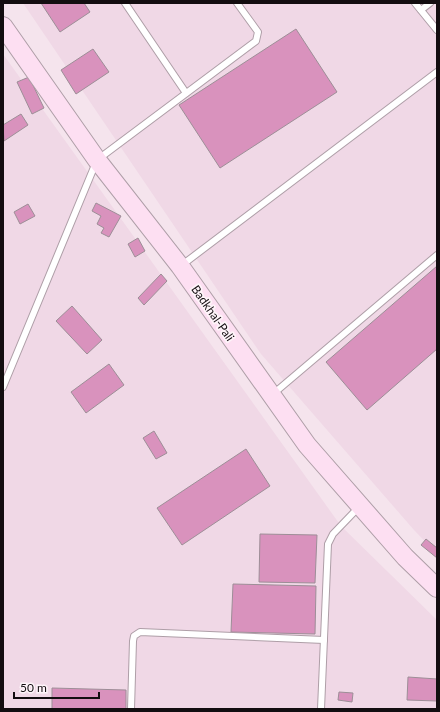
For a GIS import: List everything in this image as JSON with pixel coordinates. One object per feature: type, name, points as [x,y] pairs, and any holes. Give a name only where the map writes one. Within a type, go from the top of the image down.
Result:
[{"type":"street","name":"Badkhal-Pali","points":[[3,26],[97,160],[180,266],[307,444],[405,556],[437,588]]},
{"type":"lane","points":[[125,3],[186,93]]},
{"type":"lane","points":[[3,387],[97,160],[258,38],[256,29],[237,3]]},
{"type":"lane","points":[[415,3],[437,30]]},
{"type":"lane","points":[[421,10],[430,3]]},
{"type":"lane","points":[[180,266],[437,72]]},
{"type":"lane","points":[[272,395],[437,255]]},
{"type":"lane","points":[[321,709],[329,538],[360,505]]},
{"type":"lane","points":[[131,709],[133,641],[134,636],[140,632],[324,640]]},
{"type":"shaded area","points":[[23,3],[437,3],[437,554],[414,530],[261,354]]},
{"type":"shaded area","points":[[3,54],[341,526],[437,620],[437,709],[3,709]]},
{"type":"building","points":[[41,3],[84,3],[90,12],[60,32]]},
{"type":"building","points":[[296,29],[337,92],[220,168],[179,105]]},
{"type":"building","points":[[93,49],[109,72],[76,94],[61,70]]},
{"type":"building","points":[[29,77],[44,108],[32,114],[17,82]]},
{"type":"building","points":[[21,114],[28,125],[4,141],[3,125]]},
{"type":"building","points":[[96,203],[121,216],[109,237],[101,233],[104,228],[97,224],[101,216],[92,211]]},
{"type":"building","points":[[28,204],[35,216],[20,224],[14,212]]},
{"type":"building","points":[[138,238],[145,251],[135,257],[128,244]]},
{"type":"building","points":[[437,266],[437,349],[367,410],[326,362]]},
{"type":"building","points":[[161,274],[167,281],[144,305],[138,298]]},
{"type":"building","points":[[72,306],[102,340],[87,354],[56,321]]},
{"type":"building","points":[[109,364],[124,385],[86,413],[71,392]]},
{"type":"building","points":[[154,431],[167,453],[156,459],[143,438]]},
{"type":"building","points":[[246,449],[270,486],[182,545],[157,508]]},
{"type":"building","points":[[260,534],[317,535],[315,583],[259,582]]},
{"type":"building","points":[[426,539],[437,548],[437,558],[421,545]]},
{"type":"building","points":[[233,584],[316,586],[315,634],[231,632]]},
{"type":"building","points":[[408,677],[437,679],[437,701],[407,700]]},
{"type":"building","points":[[52,688],[126,690],[126,709],[52,709]]},
{"type":"building","points":[[339,692],[353,693],[352,702],[338,700]]}]
